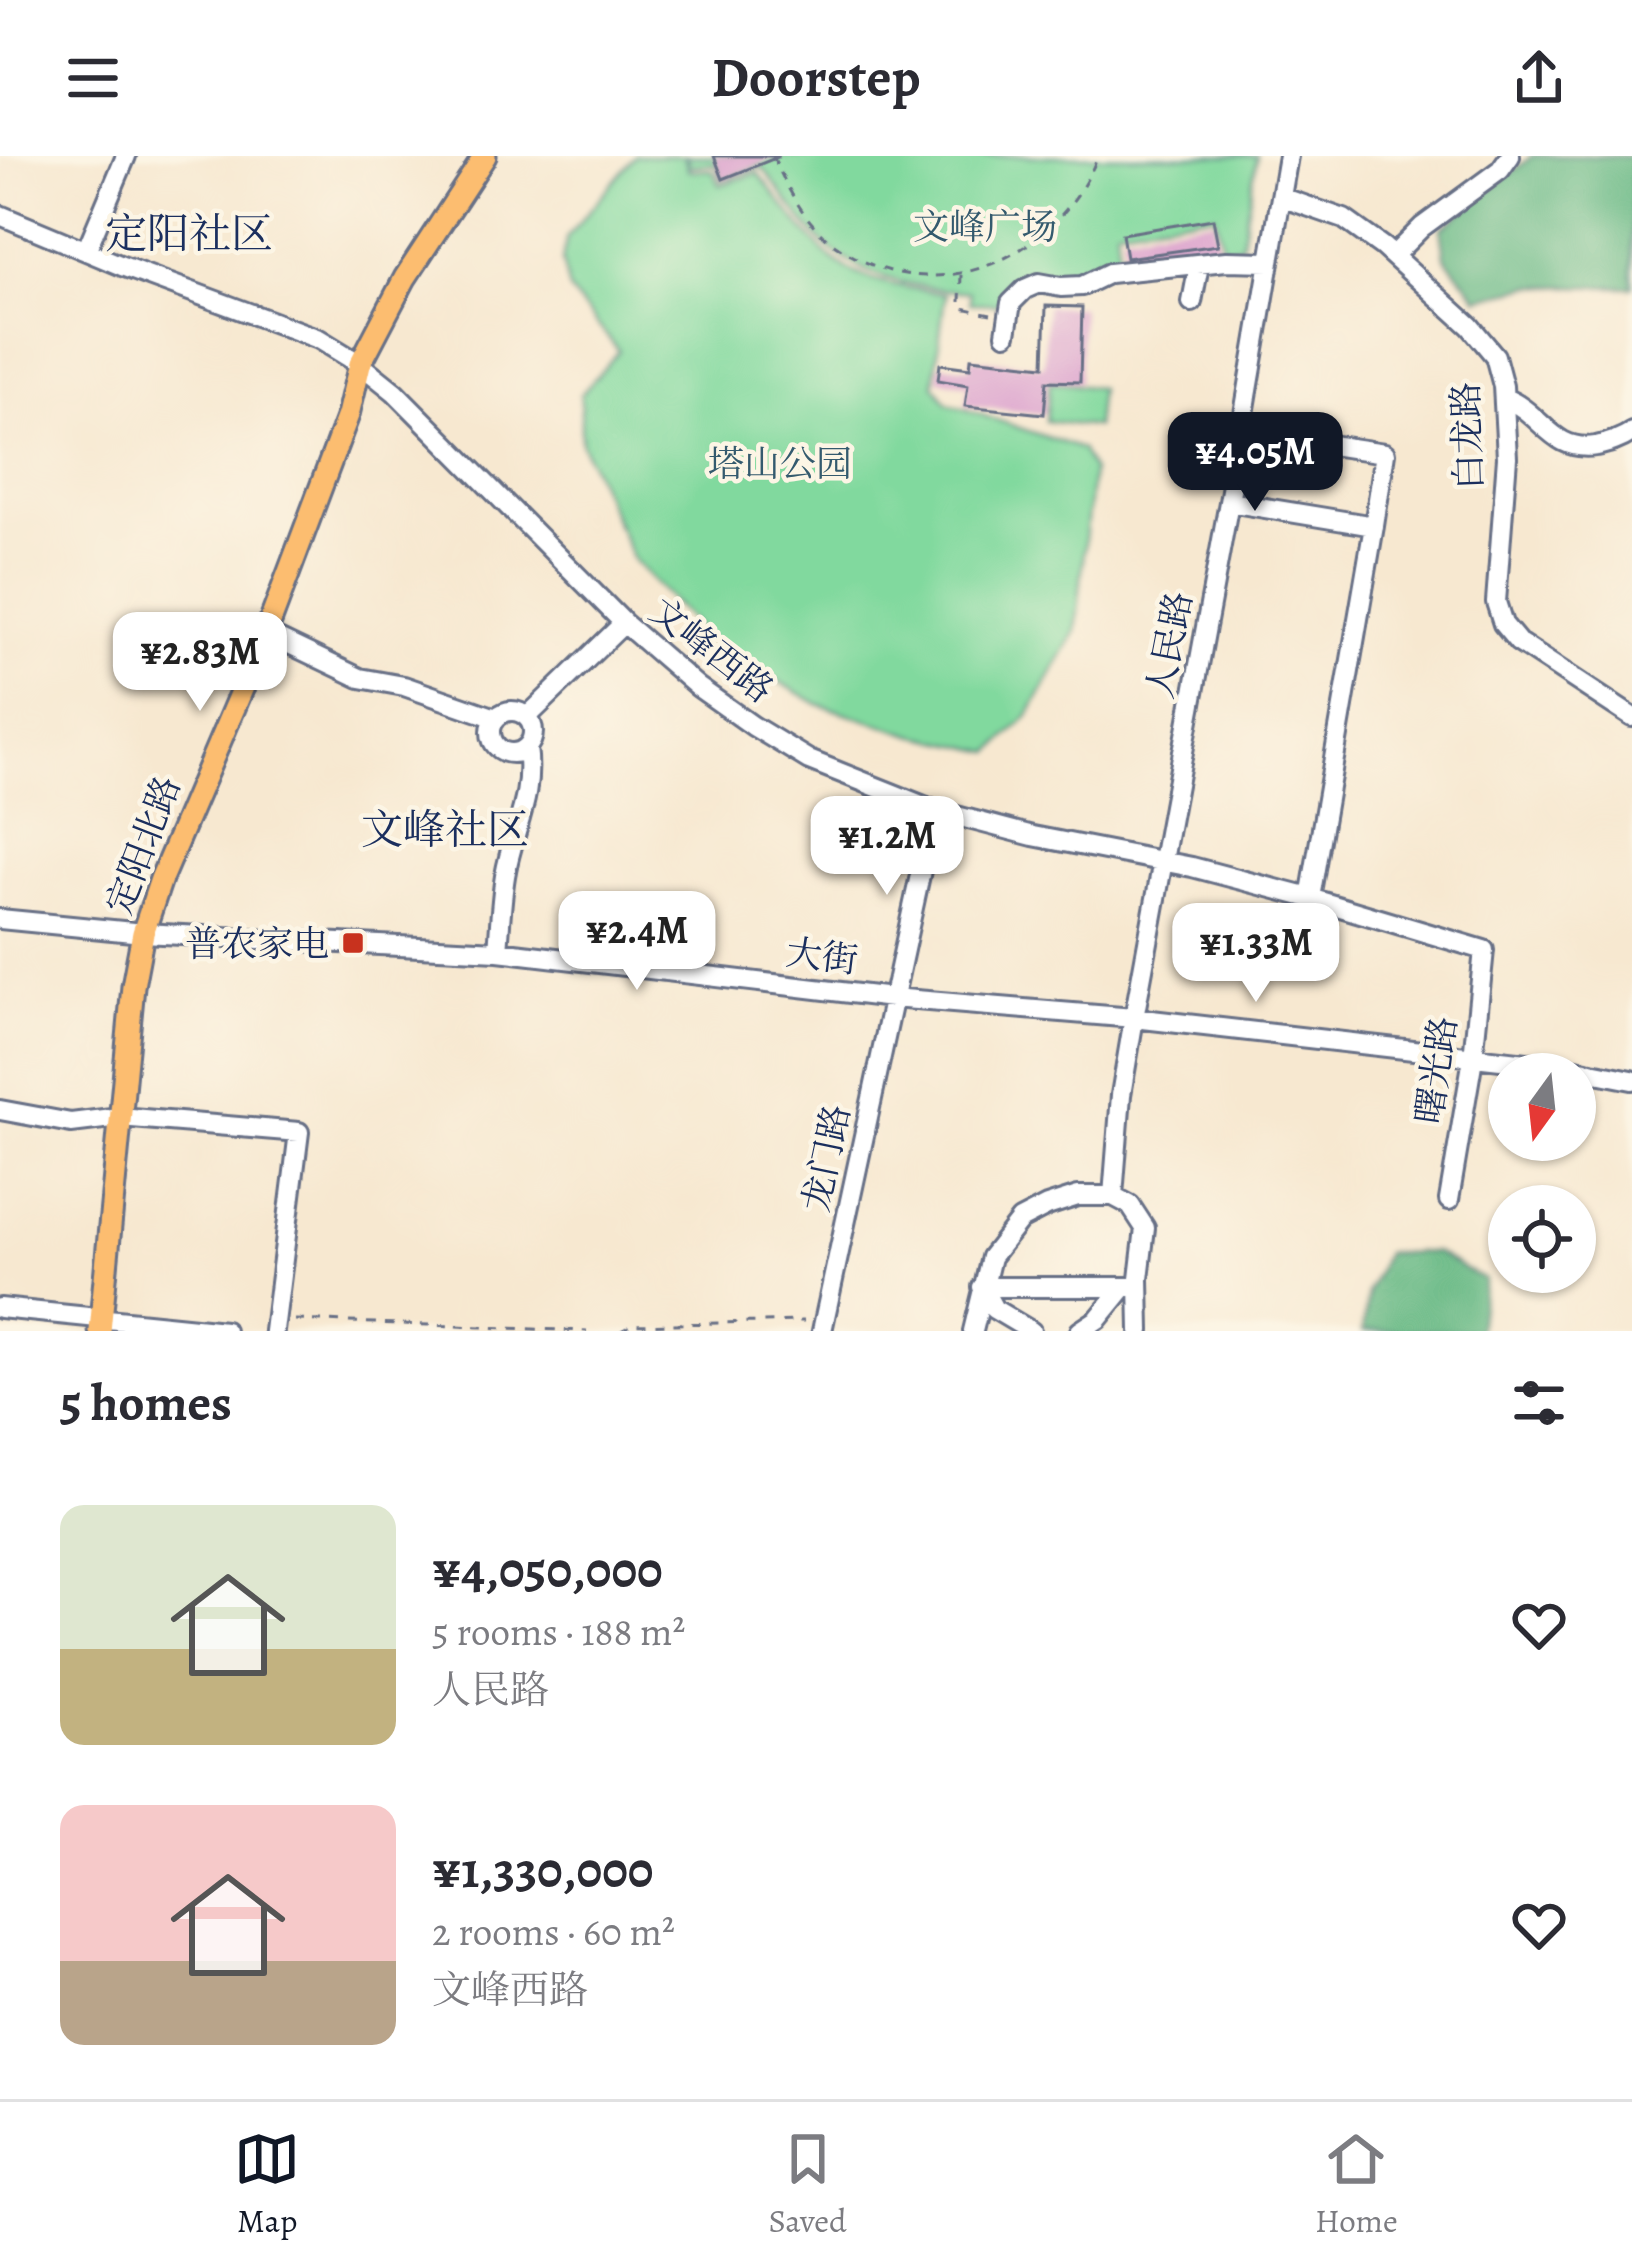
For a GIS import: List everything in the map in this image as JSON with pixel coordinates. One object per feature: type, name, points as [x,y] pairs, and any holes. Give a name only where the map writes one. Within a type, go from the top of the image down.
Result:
[{"type":"main road","name":"定阳北路","points":[[101,1325],[133,986],[143,933],[161,879],[266,633],[348,415],[360,364],[405,278],[485,156]]},
{"type":"street","points":[[86,251],[126,156]]},
{"type":"street","name":"人民路","points":[[1113,1196],[1133,1018],[1288,156]]},
{"type":"street","points":[[1393,256],[1422,227],[1500,170],[1510,156]]},
{"type":"street","name":"白龙路","points":[[1281,197],[1344,219],[1393,256],[1470,326],[1495,356],[1504,398],[1507,458],[1496,602],[1503,624],[1518,642],[1632,717]]},
{"type":"street","name":"文峰西路","points":[[0,215],[319,339],[360,364],[395,392],[624,623],[698,687],[809,760],[934,810],[1310,898],[1484,950]]},
{"type":"street","points":[[1007,325],[1011,302],[1039,283],[1082,286],[1109,273],[1226,261],[1270,262]]},
{"type":"street","points":[[1192,302],[1199,265]]},
{"type":"street","points":[[1504,398],[1528,410],[1559,441],[1576,447],[1619,441],[1632,432]]},
{"type":"street","points":[[1242,432],[1384,453],[1310,898]]},
{"type":"street","points":[[1229,502],[1374,526]]},
{"type":"street","points":[[527,717],[624,623]]},
{"type":"street","points":[[266,633],[360,678],[404,686],[496,718]]},
{"type":"street","points":[[508,711],[527,717],[533,728],[527,747],[507,752],[496,745],[491,731],[496,718],[508,711]]},
{"type":"street","points":[[498,951],[506,873],[527,798],[527,747]]},
{"type":"street","name":"龙门路","points":[[823,1326],[934,810]]},
{"type":"street","name":"大街","points":[[0,919],[143,933],[498,951],[892,998],[1133,1018],[1571,1067],[1632,1080]]},
{"type":"street","name":"曙光路","points":[[1449,1199],[1473,1058],[1484,950]]},
{"type":"street","points":[[0,1110],[71,1123],[120,1117],[299,1132],[280,1330]]},
{"type":"street","points":[[973,1331],[991,1257],[1020,1220],[1078,1196],[1113,1196],[1130,1205],[1144,1228],[1132,1287],[1140,1331]]},
{"type":"street","points":[[982,1287],[1132,1287]]},
{"type":"street","points":[[982,1287],[994,1309],[1031,1331]]},
{"type":"street","points":[[1080,1331],[1132,1287]]},
{"type":"street","points":[[0,1308],[101,1325],[225,1331]]},
{"type":"path","points":[[772,156],[806,217],[835,245],[870,265],[909,276],[961,274],[988,267],[1024,248],[1075,199],[1098,156]]},
{"type":"path","points":[[961,274],[962,308],[1007,325]]},
{"type":"path","points":[[280,1330],[293,1320],[587,1331]]},
{"type":"path","points":[[620,1331],[632,1325],[823,1326]]},
{"type":"green space","name":"塔山公园","points":[[635,156],[684,156],[688,170],[712,170],[720,185],[758,173],[835,261],[887,283],[945,294],[934,384],[947,403],[1081,449],[1092,471],[1076,631],[1029,715],[992,752],[913,735],[818,704],[712,643],[633,560],[581,442],[581,394],[619,351],[569,290],[562,261],[567,237]]},
{"type":"green space","name":"文峰广场","points":[[687,156],[1257,156],[1241,245],[1223,248],[1215,214],[1116,228],[1120,264],[1074,279],[1031,276],[996,304],[970,303],[969,292],[909,284],[854,264],[813,233],[762,167],[722,180],[716,164],[689,166]]},
{"type":"green space","points":[[1532,156],[1632,156],[1632,287],[1532,286],[1478,298],[1445,257],[1441,229]]},
{"type":"green space","points":[[1050,382],[1099,388],[1095,427],[1046,421]]},
{"type":"green space","points":[[1435,1252],[1484,1280],[1478,1331],[1363,1331],[1368,1292],[1385,1253]]},
{"type":"building","points":[[714,156],[778,156],[778,157],[723,179]]},
{"type":"building","points":[[1213,219],[1218,245],[1126,258],[1122,234]]},
{"type":"building","points":[[1046,306],[1082,307],[1080,382],[1047,381],[1044,414],[965,406],[968,385],[938,380],[940,364],[970,368],[971,358],[1044,366]]},
{"type":"place","name":"普农家电","points":[[353,943]]},
{"type":"district","name":"定阳社区","points":[[189,233]]},
{"type":"district","name":"文峰社区","points":[[445,829]]}]
